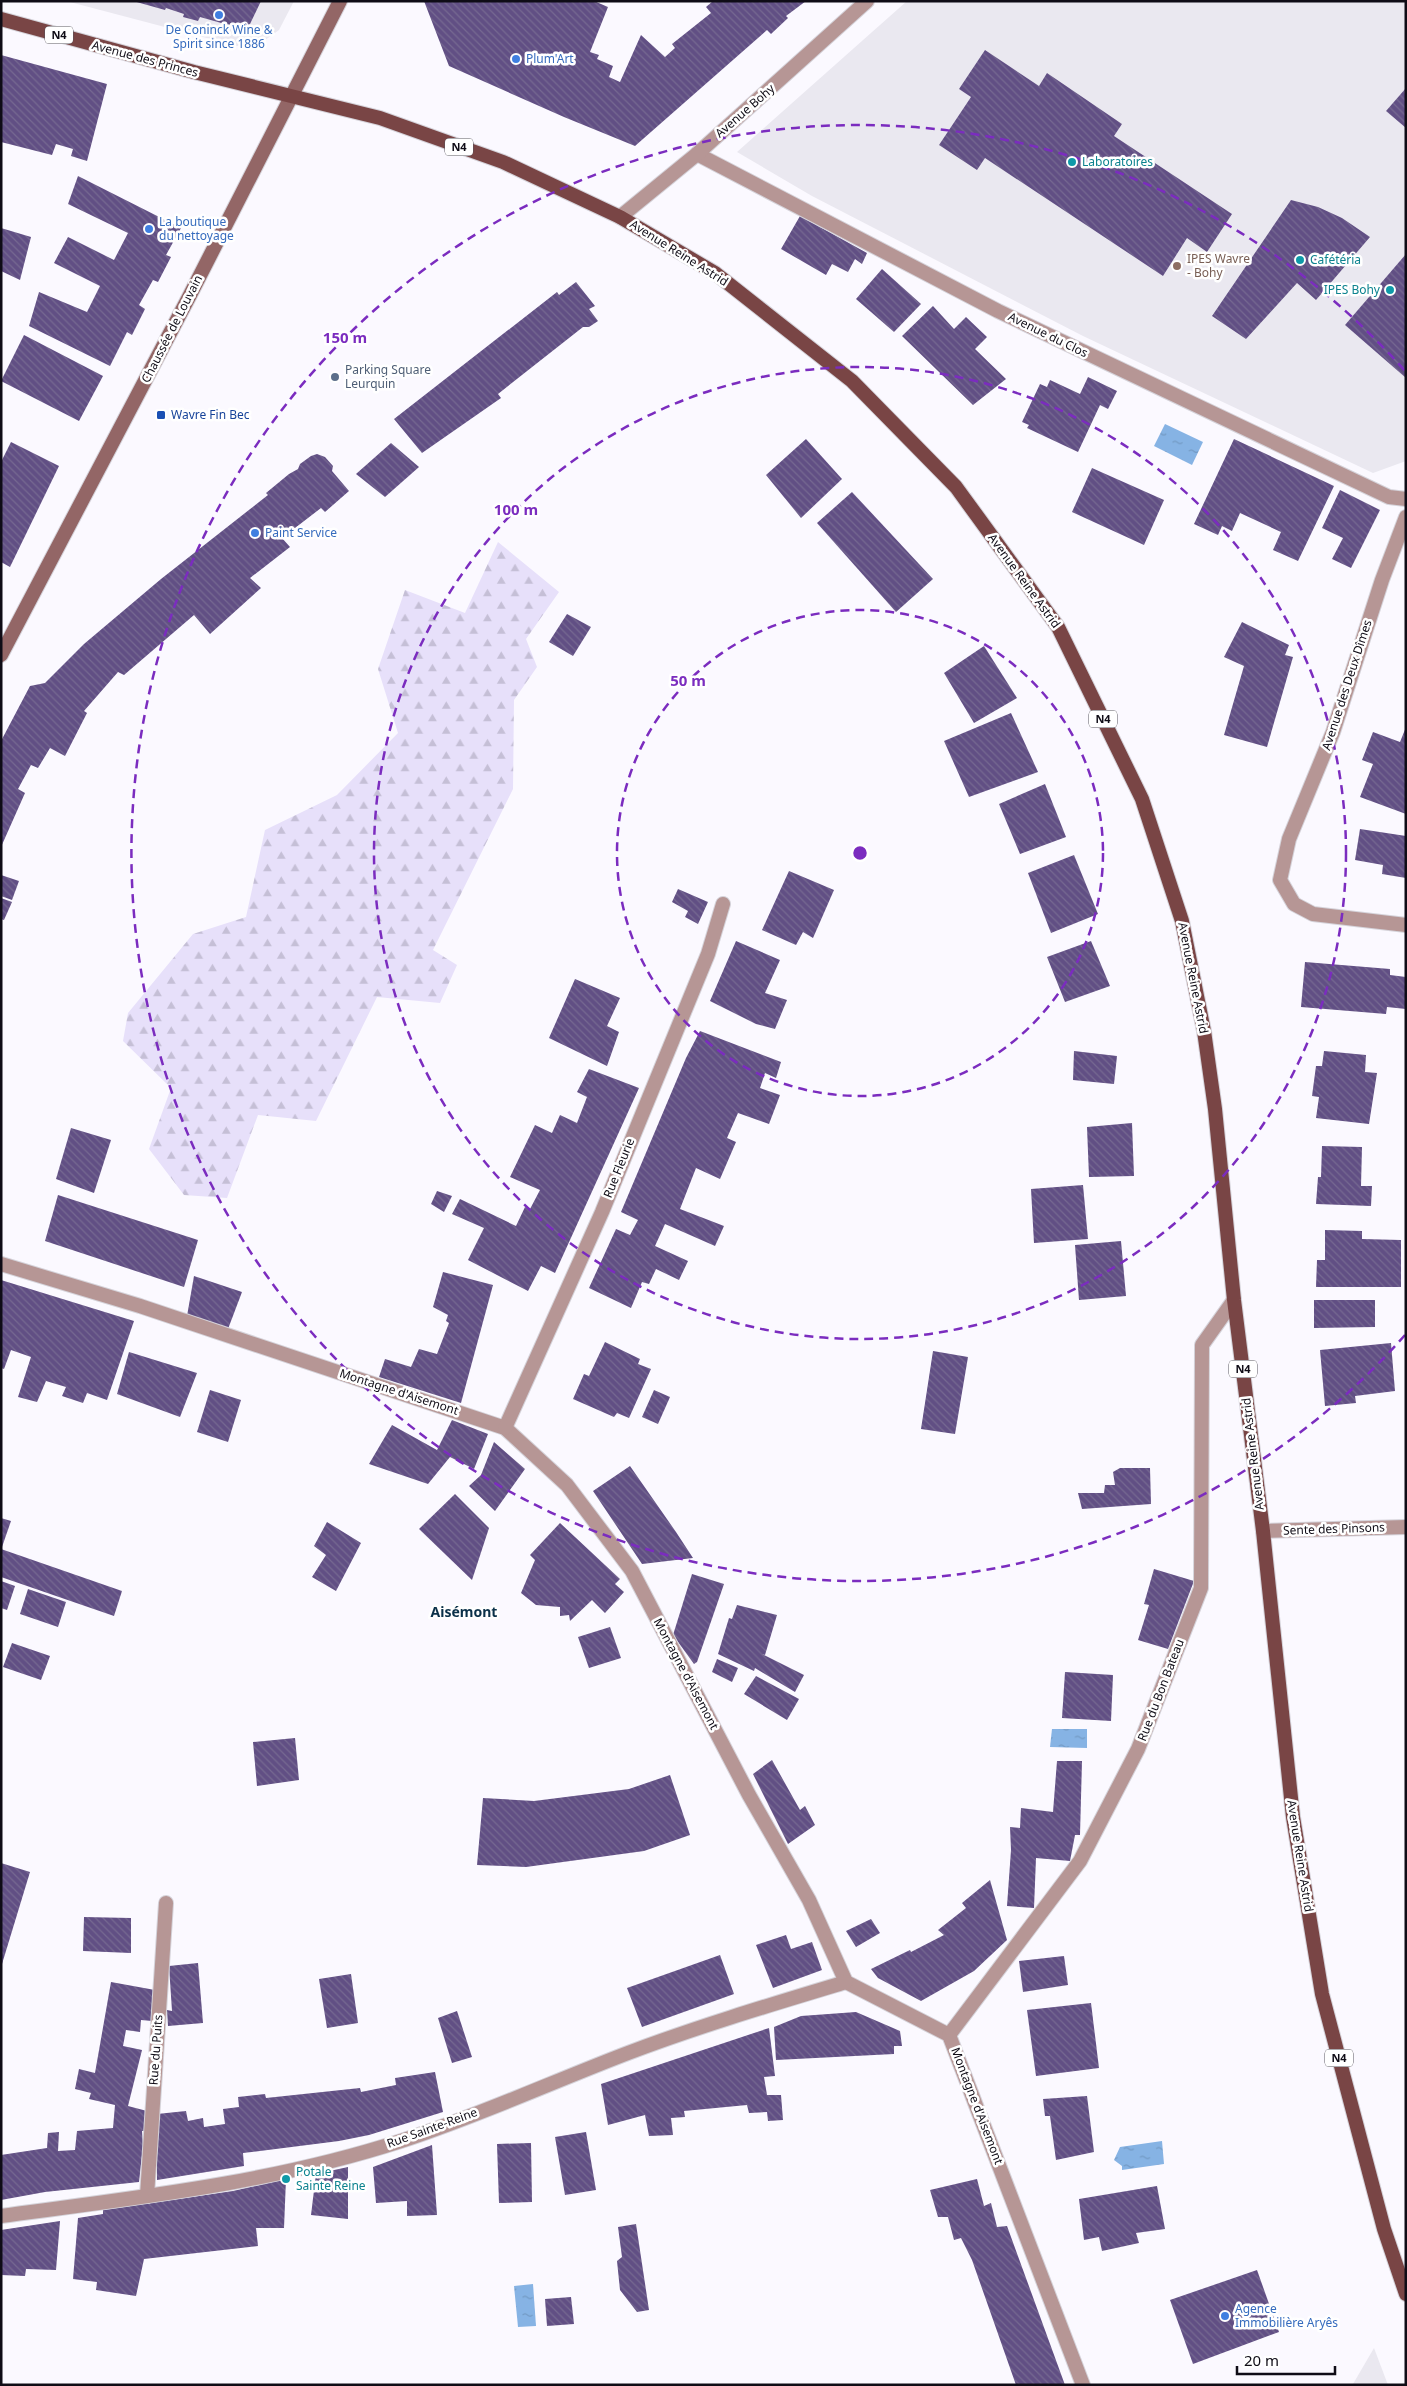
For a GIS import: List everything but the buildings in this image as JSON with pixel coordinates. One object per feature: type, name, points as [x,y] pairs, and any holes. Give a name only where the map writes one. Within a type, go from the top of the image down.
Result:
[{"type":"main road","name":"Chaussée de Louvain","points":[[1,655],[340,1]]},
{"type":"main road","name":"Avenue des Princes","points":[[1,19],[188,70],[290,95]]},
{"type":"main road","name":"Avenue Reine Astrid","points":[[290,95],[380,118],[503,162],[620,217],[715,273],[852,381],[956,487],[1058,626],[1142,799],[1182,921],[1204,1031],[1215,1109],[1234,1300],[1263,1531],[1293,1817],[1322,1994],[1384,2229],[1406,2294]]},
{"type":"street","name":"Avenue Bohy","points":[[620,217],[697,154],[867,1]]},
{"type":"street","name":"Avenue du Clos","points":[[697,154],[998,311],[1388,497],[1406,499]]},
{"type":"street","name":"Avenue des Deux Dîmes","points":[[1406,517],[1382,580],[1333,732],[1289,839],[1280,880],[1294,904],[1314,914],[1406,925]]},
{"type":"street","name":"Rue Fleurie","points":[[505,1428],[605,1203],[708,954],[723,904]]},
{"type":"street","name":"Montagne d'Aisemont","points":[[1,1264],[140,1306],[505,1428],[567,1485],[632,1571],[749,1795],[809,1900],[846,1982],[950,2035],[1083,2385]]},
{"type":"street","name":"Rue du Bon Bateau","points":[[950,2035],[1080,1862],[1138,1749],[1201,1588],[1202,1345],[1234,1300]]},
{"type":"street","name":"Sente des Pinsons","points":[[1263,1531],[1406,1527]]},
{"type":"street","name":"Rue du Puits","points":[[147,2196],[166,1903]]},
{"type":"street","name":"Rue Sainte-Reine","points":[[1,2216],[147,2196],[300,2169],[400,2141],[627,2053],[760,2008],[846,1982]]},
{"type":"shaded area","points":[[66,1],[294,1],[279,30],[261,43],[237,46]]},
{"type":"shaded area","name":"IPES Wavre - Bohy","points":[[907,1],[1406,1],[1406,461],[1373,473],[1083,336],[812,196],[737,152]]},
{"type":"shaded area","points":[[1374,2348],[1388,2385],[1348,2385],[1353,2384]]},
{"type":"green space","points":[[498,542],[559,592],[526,639],[537,667],[514,700],[513,789],[433,950],[457,965],[440,1003],[377,997],[316,1121],[258,1115],[227,1198],[184,1195],[149,1149],[171,1088],[123,1041],[128,1013],[193,934],[246,917],[265,830],[337,795],[398,733],[378,669],[405,590],[465,613]]},
{"type":"water","points":[[1165,424],[1203,442],[1192,465],[1154,446]]},
{"type":"water","points":[[1052,1729],[1087,1729],[1087,1748],[1050,1747]]},
{"type":"water","points":[[1162,2141],[1164,2164],[1122,2170],[1122,2166],[1114,2160],[1120,2147]]},
{"type":"water","points":[[533,2284],[536,2326],[518,2327],[514,2286]]},
{"type":"place","name":"De Coninck Wine & Spirit since 1886","points":[[219,15]]},
{"type":"place","name":"Plum'Art","points":[[516,59]]},
{"type":"place","name":"Laboratoires","points":[[1072,162]]},
{"type":"place","name":"La boutique du nettoyage","points":[[149,229]]},
{"type":"place","name":"Cafétéria","points":[[1300,260]]},
{"type":"place","name":"IPES Wavre - Bohy","points":[[1177,266]]},
{"type":"place","name":"IPES Bohy","points":[[1390,290]]},
{"type":"place","name":"Parking Square Leurquin","points":[[335,377]]},
{"type":"place","name":"Wavre Fin Bec","points":[[161,415]]},
{"type":"place","name":"Paint Service","points":[[255,533]]},
{"type":"place","name":"Potale Sainte Reine","points":[[286,2179]]},
{"type":"place","name":"Agence Immobilière Aryês","points":[[1225,2316]]},
{"type":"district","name":"Aisémont","points":[[464,1612]]}]
